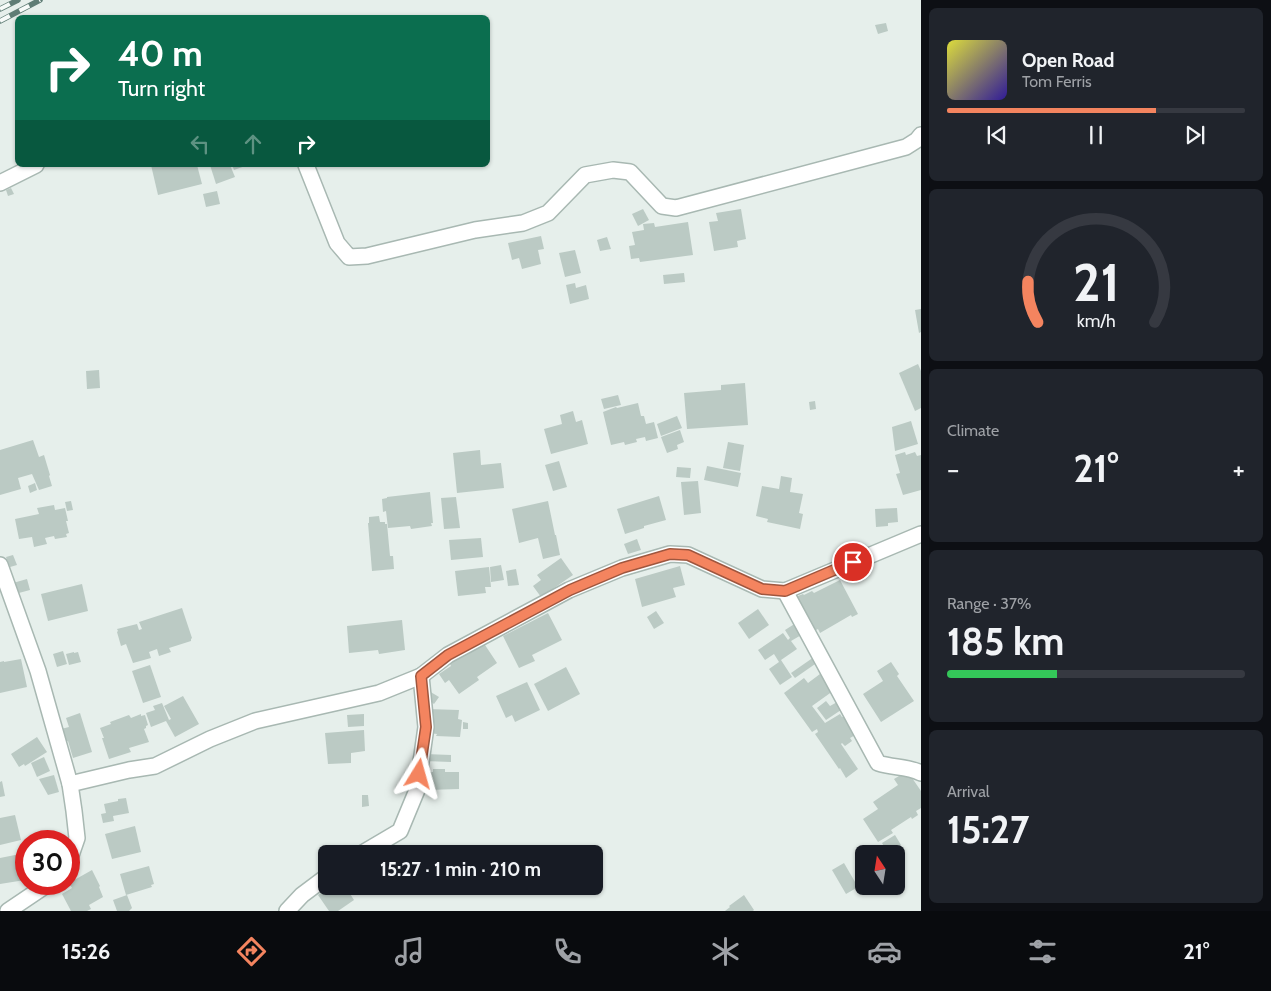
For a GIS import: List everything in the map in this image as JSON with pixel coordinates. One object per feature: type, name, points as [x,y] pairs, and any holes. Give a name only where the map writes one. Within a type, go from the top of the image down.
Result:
[{"type":"street","points":[[307,167],[337,243],[349,257],[367,256],[476,230],[523,223],[548,213],[585,176],[613,170],[630,172],[662,206],[676,208],[906,147],[921,135]]},
{"type":"street","points":[[0,183],[32,167]]},
{"type":"street","points":[[70,784],[155,766],[210,739],[255,721],[380,693],[421,676],[448,655],[570,590],[622,568],[670,554],[688,555],[762,589],[785,591],[921,534]]},
{"type":"street","points":[[0,565],[38,671],[70,784],[76,830]]},
{"type":"street","points":[[785,591],[878,763],[888,766],[912,768],[921,773]]},
{"type":"street","points":[[376,845],[400,831],[417,790],[426,727],[421,676]]},
{"type":"street","points":[[287,911],[318,883]]},
{"type":"street","points":[[8,911],[32,895]]},
{"type":"building","points":[[886,23],[888,31],[878,34],[875,25]]},
{"type":"building","points":[[151,167],[198,167],[202,184],[158,195]]},
{"type":"building","points":[[211,167],[231,167],[235,177],[216,184]]},
{"type":"building","points":[[11,188],[14,194],[8,196],[6,190]]},
{"type":"building","points":[[217,191],[220,204],[206,207],[203,194]]},
{"type":"building","points":[[643,209],[649,220],[638,226],[632,214]]},
{"type":"building","points":[[741,209],[746,239],[737,241],[738,247],[714,251],[709,222],[718,221],[716,213]]},
{"type":"building","points":[[688,222],[693,255],[640,262],[639,258],[631,259],[629,246],[635,245],[632,232],[644,230],[643,224],[654,223],[655,227]]},
{"type":"building","points":[[541,236],[544,249],[538,250],[541,264],[522,269],[519,258],[512,260],[508,243]]},
{"type":"building","points":[[607,237],[611,249],[600,251],[597,240]]},
{"type":"building","points":[[575,250],[581,273],[565,277],[559,253]]},
{"type":"building","points":[[684,273],[685,282],[664,284],[663,275]]},
{"type":"building","points":[[575,283],[576,288],[586,285],[589,299],[570,304],[566,285]]},
{"type":"building","points":[[921,309],[921,332],[919,333],[915,310]]},
{"type":"building","points":[[918,364],[921,371],[921,408],[915,411],[899,373]]},
{"type":"building","points":[[99,370],[100,388],[87,389],[86,371]]},
{"type":"building","points":[[745,383],[748,425],[687,429],[684,393],[721,390],[721,385]]},
{"type":"building","points":[[618,395],[621,405],[604,409],[601,399]]},
{"type":"building","points":[[815,401],[816,409],[810,410],[809,402]]},
{"type":"building","points":[[638,403],[641,416],[644,416],[646,424],[654,422],[658,438],[646,441],[645,437],[636,439],[637,442],[625,445],[624,442],[611,445],[603,412],[616,407]]},
{"type":"building","points":[[573,411],[576,422],[582,420],[588,444],[551,454],[544,429],[562,424],[560,415]]},
{"type":"building","points":[[677,416],[682,428],[661,436],[657,424]]},
{"type":"building","points":[[911,421],[918,444],[895,451],[892,427]]},
{"type":"building","points":[[680,430],[684,442],[677,445],[678,449],[667,453],[661,437]]},
{"type":"building","points":[[33,440],[39,457],[44,455],[52,486],[39,490],[32,474],[18,478],[21,489],[0,495],[0,450]]},
{"type":"building","points":[[728,442],[744,445],[740,471],[723,468]]},
{"type":"building","points":[[480,450],[481,465],[501,463],[504,488],[457,493],[453,453]]},
{"type":"building","points":[[905,452],[906,455],[915,452],[917,456],[921,455],[921,490],[903,495],[896,474],[900,473],[895,455]]},
{"type":"building","points":[[559,461],[567,487],[553,491],[545,465]]},
{"type":"building","points":[[707,466],[741,473],[738,487],[704,480]]},
{"type":"building","points":[[677,467],[691,468],[690,478],[676,477]]},
{"type":"building","points":[[781,476],[792,478],[790,492],[803,494],[799,513],[803,514],[800,529],[767,522],[768,519],[756,516],[762,486],[779,489]]},
{"type":"building","points":[[698,481],[701,513],[684,515],[681,482]]},
{"type":"building","points":[[35,483],[37,490],[30,493],[28,486]]},
{"type":"building","points":[[430,492],[432,526],[411,529],[410,526],[388,528],[386,511],[383,512],[382,499]]},
{"type":"building","points":[[659,496],[666,520],[625,534],[617,509]]},
{"type":"building","points":[[456,497],[460,528],[444,529],[441,498]]},
{"type":"building","points":[[71,501],[73,510],[67,511],[65,502]]},
{"type":"building","points":[[548,501],[560,555],[543,559],[538,538],[519,543],[512,509]]},
{"type":"building","points":[[54,505],[55,510],[65,508],[69,533],[66,534],[67,537],[55,539],[54,536],[45,538],[47,544],[34,547],[32,537],[19,539],[15,519],[39,514],[37,508]]},
{"type":"building","points":[[897,508],[898,522],[888,523],[888,526],[876,527],[875,509]]},
{"type":"building","points":[[379,516],[380,522],[387,524],[390,556],[393,556],[394,569],[372,571],[368,523],[369,517]]},
{"type":"building","points":[[481,538],[483,557],[451,560],[449,540]]},
{"type":"building","points":[[637,539],[641,550],[628,554],[624,544]]},
{"type":"building","points":[[13,555],[17,565],[10,567],[6,557]]},
{"type":"building","points":[[561,558],[573,575],[541,597],[533,586],[541,580],[537,575]]},
{"type":"building","points":[[501,565],[504,580],[491,582],[490,567]]},
{"type":"building","points":[[680,566],[685,585],[673,588],[676,597],[642,607],[635,579]]},
{"type":"building","points":[[489,567],[491,587],[485,587],[486,593],[458,596],[455,571]]},
{"type":"building","points":[[516,569],[519,585],[508,586],[506,571]]},
{"type":"building","points":[[27,579],[30,590],[15,594],[13,583]]},
{"type":"building","points":[[840,580],[858,614],[852,617],[851,615],[820,633],[818,629],[812,632],[793,598],[812,591],[814,593]]},
{"type":"building","points":[[82,584],[88,611],[48,621],[41,594]]},
{"type":"building","points":[[182,608],[192,638],[191,641],[169,648],[171,652],[159,656],[157,649],[149,652],[151,658],[133,663],[126,644],[121,646],[117,629],[137,624],[139,630],[142,629],[139,622]]},
{"type":"building","points":[[758,609],[769,625],[749,639],[738,623]]},
{"type":"building","points":[[656,611],[664,623],[654,629],[647,617]]},
{"type":"building","points":[[548,613],[562,640],[532,655],[535,661],[519,668],[503,636]]},
{"type":"building","points":[[402,620],[405,650],[379,654],[378,650],[349,653],[347,626]]},
{"type":"building","points":[[796,623],[803,634],[791,641],[797,649],[781,660],[792,677],[780,685],[769,669],[779,662],[774,654],[765,660],[758,650],[783,633],[788,640],[790,638],[785,630]]},
{"type":"building","points":[[483,642],[497,663],[477,677],[479,680],[459,694],[449,680],[445,683],[439,674],[451,666],[449,662]]},
{"type":"building","points":[[63,651],[67,664],[57,667],[53,654]]},
{"type":"building","points":[[78,652],[81,662],[69,665],[66,654]]},
{"type":"building","points":[[814,657],[818,662],[795,678],[791,673]]},
{"type":"building","points":[[21,659],[27,687],[0,693],[0,662]]},
{"type":"building","points":[[891,662],[899,674],[897,676],[914,701],[881,722],[863,694],[883,681],[877,671]]},
{"type":"building","points":[[150,665],[161,697],[143,703],[132,671]]},
{"type":"building","points":[[566,667],[580,694],[548,711],[534,684]]},
{"type":"building","points":[[820,674],[833,691],[812,706],[825,723],[840,714],[842,717],[845,716],[857,734],[850,738],[852,741],[845,746],[841,744],[858,769],[846,778],[815,734],[818,732],[817,729],[812,732],[784,693],[804,678],[808,683]]},
{"type":"building","points":[[527,682],[540,710],[515,722],[512,715],[506,718],[496,696]]},
{"type":"building","points":[[429,691],[439,697],[434,704],[425,697]]},
{"type":"building","points":[[183,696],[199,724],[175,737],[166,721],[151,727],[146,713],[155,710],[153,706],[162,703],[169,720],[171,719],[164,706]]},
{"type":"building","points":[[826,701],[830,706],[839,701],[844,708],[826,720],[817,708]]},
{"type":"building","points":[[427,709],[459,710],[458,719],[462,720],[460,737],[436,736],[437,734],[429,733]]},
{"type":"building","points":[[80,713],[92,752],[73,758],[68,741],[64,743],[61,729],[69,727],[66,718]]},
{"type":"building","points":[[141,714],[141,716],[145,715],[148,725],[144,729],[149,742],[129,748],[131,752],[109,759],[100,728],[129,715],[131,718]]},
{"type":"building","points":[[364,714],[364,726],[348,727],[347,715]]},
{"type":"building","points":[[463,722],[468,723],[468,729],[463,729]]},
{"type":"building","points":[[364,730],[365,751],[351,753],[351,763],[328,764],[325,733]]},
{"type":"building","points":[[37,737],[47,752],[25,766],[24,764],[19,767],[11,754]]},
{"type":"building","points":[[425,754],[451,755],[451,762],[424,761]]},
{"type":"building","points":[[44,757],[50,771],[37,777],[31,763]]},
{"type":"building","points":[[433,769],[445,769],[445,772],[459,772],[459,789],[427,790],[426,772],[433,772]]},
{"type":"building","points":[[904,773],[910,775],[921,791],[921,808],[916,811],[918,815],[912,819],[911,817],[891,830],[893,833],[878,842],[863,819],[878,809],[873,802],[898,785],[894,779]]},
{"type":"building","points":[[54,775],[59,792],[48,795],[39,779]]},
{"type":"building","points":[[2,781],[5,796],[0,797],[0,782]]},
{"type":"building","points":[[362,795],[368,795],[369,806],[362,807]]},
{"type":"building","points":[[126,798],[129,813],[113,816],[114,821],[103,823],[101,814],[106,813],[104,804]]},
{"type":"building","points":[[15,815],[19,830],[15,830],[15,841],[0,845],[0,818]]},
{"type":"building","points":[[135,826],[141,852],[112,859],[105,834]]},
{"type":"building","points":[[895,835],[901,845],[883,845],[882,843]]},
{"type":"building","points":[[15,855],[15,882],[0,884],[0,858]]},
{"type":"building","points":[[844,863],[855,882],[855,889],[846,894],[832,870]]},
{"type":"building","points":[[149,866],[154,884],[151,885],[152,887],[126,895],[120,874]]},
{"type":"building","points":[[92,870],[103,897],[89,905],[91,909],[87,911],[71,911],[63,895],[80,895],[80,877]]},
{"type":"building","points":[[127,895],[132,908],[129,911],[117,911],[113,900]]},
{"type":"building","points":[[318,895],[351,895],[354,900],[338,911],[329,911]]},
{"type":"building","points":[[744,895],[753,911],[725,911],[729,906]]},
{"type":"railway","points":[[0,9],[18,0]]},
{"type":"railway","points":[[0,21],[40,0]]},
{"type":"route","points":[[419,774],[426,727],[421,676],[448,655],[570,590],[622,568],[670,554],[688,555],[762,589],[785,591],[853,562]]}]
